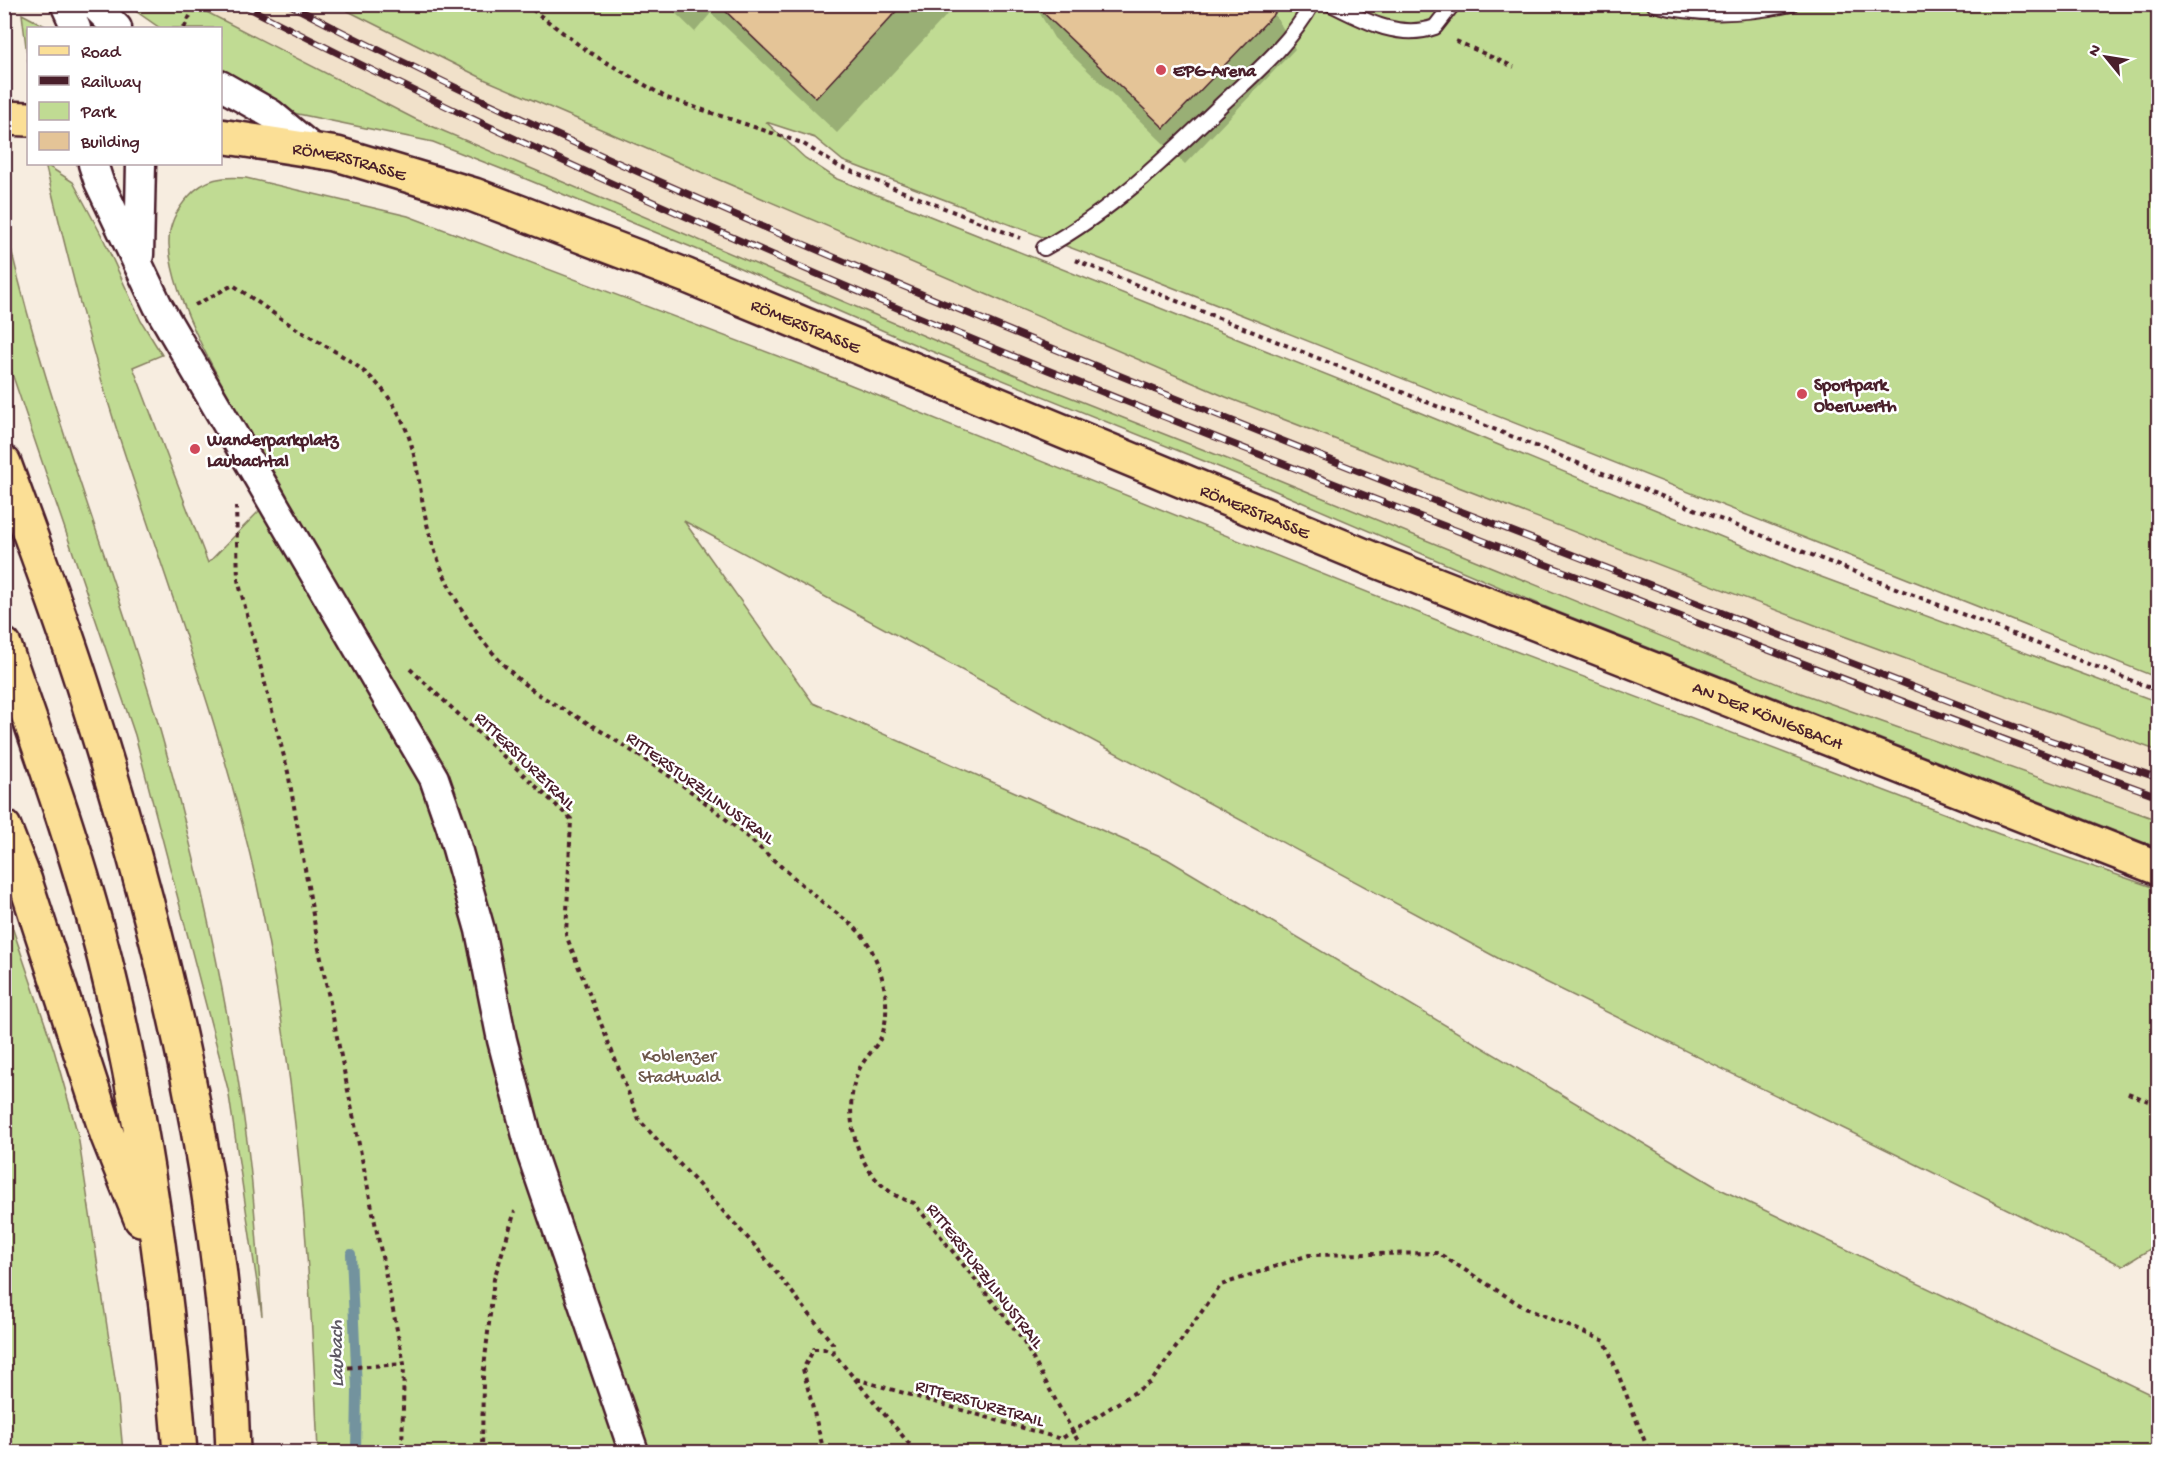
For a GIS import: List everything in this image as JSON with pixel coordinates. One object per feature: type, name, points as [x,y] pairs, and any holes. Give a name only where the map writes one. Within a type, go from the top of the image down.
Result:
[{"type":"main road","points":[[4,118],[27,119]]},
{"type":"main road","name":"RÖMERSTRASSE","points":[[222,136],[313,149],[405,173],[474,195],[687,276],[1377,561]]},
{"type":"main road","points":[[4,463],[89,703],[135,856],[166,978],[194,1104],[213,1211],[226,1324],[233,1452]]},
{"type":"main road","name":"AN DER KÖNIGSBACH","points":[[1377,561],[2158,868]]},
{"type":"main road","points":[[4,645],[62,812],[105,960],[135,1107],[162,1271],[180,1452]]},
{"type":"main road","points":[[4,827],[25,881],[107,1134],[162,1271]]},
{"type":"street","points":[[65,4],[76,27]]},
{"type":"street","points":[[93,4],[116,27]]},
{"type":"street","points":[[222,86],[271,114],[313,149]]},
{"type":"street","points":[[93,165],[102,188],[196,384],[434,778],[451,827],[480,930],[502,1040],[532,1155],[634,1452]]},
{"type":"street","points":[[139,263],[141,165]]},
{"type":"lane","points":[[1044,248],[1079,228],[1129,190],[1282,48],[1312,4]]},
{"type":"lane","points":[[1331,4],[1369,21],[1409,32],[1435,27],[1453,4]]},
{"type":"lane","points":[[1654,4],[1688,11],[1724,12],[1791,4]]},
{"type":"path","points":[[184,27],[196,4]]},
{"type":"path","points":[[525,4],[587,51],[667,98],[802,142],[838,166],[1595,470],[2158,691]]},
{"type":"path","points":[[1435,27],[1453,40],[1514,67]]},
{"type":"path","name":"RITTERSTURZ/LINUSTRAIL","points":[[166,321],[233,285],[317,342],[342,354],[368,374],[392,403],[409,433],[420,472],[427,521],[439,565],[468,621],[489,648],[514,675],[544,699],[627,748],[719,812],[859,932],[879,967],[886,1006],[882,1036],[861,1063],[852,1092],[850,1110],[856,1146],[868,1167],[882,1184],[895,1194],[914,1203],[1021,1337],[1084,1452]]},
{"type":"path","points":[[236,502],[238,580],[288,772],[319,949],[404,1364],[402,1452]]},
{"type":"path","name":"RITTERSTURZTRAIL","points":[[402,661],[571,819],[566,935],[639,1120],[757,1248],[833,1344],[834,1354],[916,1452]]},
{"type":"path","points":[[2127,1093],[2158,1105]]},
{"type":"path","points":[[482,1452],[483,1377],[494,1279],[532,1155]]},
{"type":"path","name":"RITTERSTURZTRAIL","points":[[856,1379],[1061,1439],[1151,1382],[1221,1285],[1309,1255],[1438,1253],[1525,1308],[1605,1341],[1649,1452]]},
{"type":"path","points":[[825,1452],[802,1368],[814,1349],[824,1349],[834,1354]]},
{"type":"path","points":[[339,1368],[404,1364]]},
{"type":"shaded area","points":[[193,5],[335,5],[486,80],[1226,397],[1838,634],[2158,751],[2158,820],[1795,691],[1240,464],[1037,384],[415,119]]},
{"type":"green space","points":[[127,5],[193,5],[415,119],[1037,384],[1240,464],[1795,691],[2158,820],[2158,848],[1553,610],[1236,474],[916,345],[708,254],[433,142],[274,109],[222,72],[222,27],[159,27]]},
{"type":"green space","name":"Sportpark Oberwerth","points":[[336,5],[2158,5],[2158,678],[1116,265],[843,161],[815,138],[766,122],[805,158],[837,179],[1375,394],[1797,568],[2158,702],[2158,751],[1838,634],[1226,397],[486,80]]},
{"type":"green space","points":[[22,14],[45,26],[27,27],[27,55]]},
{"type":"green space","name":"Koblenzer Stadtwald","points":[[45,165],[73,182],[103,238],[141,321],[162,355],[133,367],[208,563],[259,511],[287,495],[235,407],[199,339],[174,274],[169,245],[174,219],[184,201],[195,190],[215,180],[230,177],[246,178],[408,216],[804,366],[1494,643],[1999,834],[2158,889],[2158,1244],[2123,1266],[1505,962],[684,521],[813,703],[1167,859],[1718,1188],[2158,1398],[2158,1452],[318,1452],[311,1309],[300,1167],[282,1025],[257,885],[227,767],[104,389]]},
{"type":"green space","points":[[5,222],[21,288],[58,417],[143,672],[162,737],[212,938],[247,1141],[262,1316],[228,1089],[135,735],[5,353]]},
{"type":"green space","points":[[5,906],[54,1050],[78,1135],[118,1399],[123,1452],[5,1452]]},
{"type":"building","points":[[718,4],[903,4],[816,98]]},
{"type":"building","name":"EPG-Arena","points":[[1034,4],[1268,4],[1276,12],[1164,128]]},
{"type":"waterway","name":"Laubach","points":[[351,1254],[357,1390],[356,1452]]},
{"type":"railway","points":[[241,4],[550,155],[707,226],[1024,361],[1344,487],[1912,705],[2158,796]]},
{"type":"railway","points":[[288,4],[552,133],[820,251],[1001,327],[1520,534],[2041,737],[2158,778]]},
{"type":"place","name":"EPG-Arena","points":[[1161,70]]},
{"type":"place","name":"Sportpark Oberwerth","points":[[1802,394]]},
{"type":"place","name":"Wanderparkplatz Laubachtal","points":[[195,449]]}]
